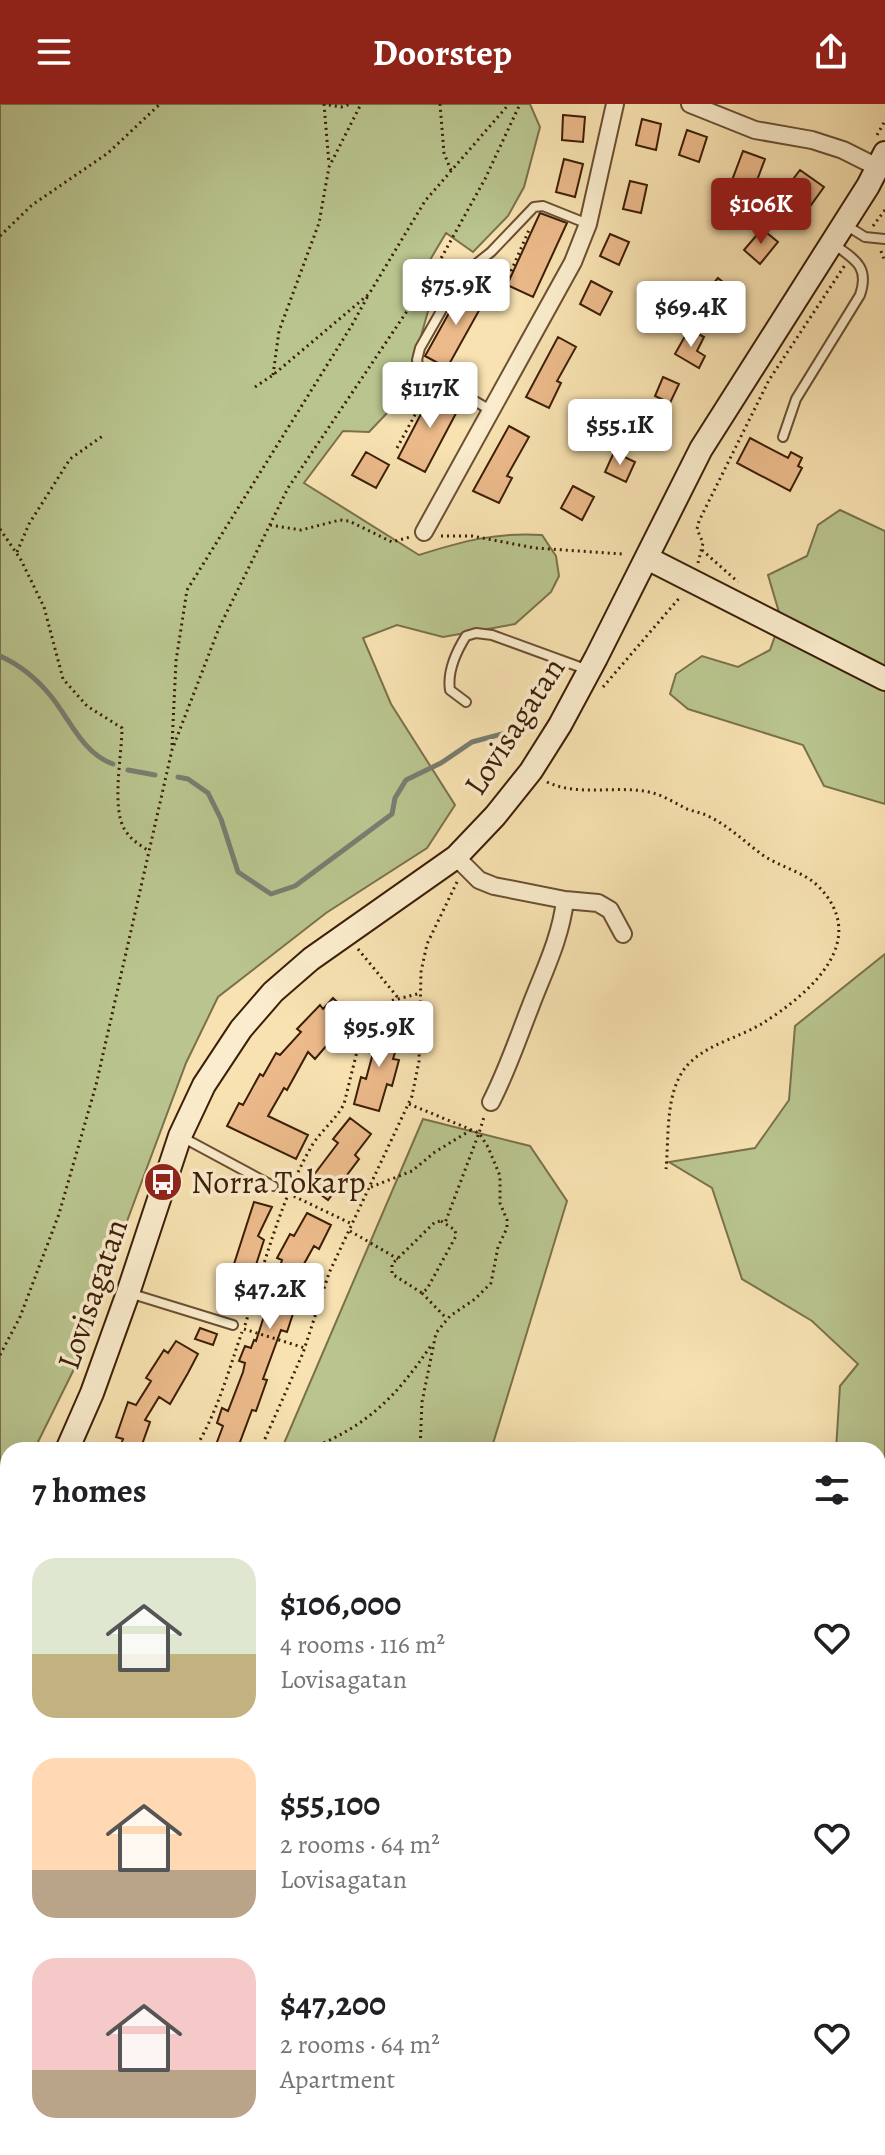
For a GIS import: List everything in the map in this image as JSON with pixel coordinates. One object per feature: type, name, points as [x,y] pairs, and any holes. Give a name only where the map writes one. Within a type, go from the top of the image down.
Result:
[{"type":"street","points":[[424,532],[573,262],[588,224],[615,104]]},
{"type":"street","points":[[690,104],[755,130],[812,140],[882,164]]},
{"type":"street","name":"Lovisagatan","points":[[71,1442],[92,1393],[128,1293],[180,1136],[204,1085],[241,1029],[273,992],[349,932],[461,862],[531,771],[589,671],[701,449],[882,164]]},
{"type":"street","points":[[647,558],[885,679]]},
{"type":"street","points":[[461,862],[479,880],[494,886],[598,903],[610,910],[623,934]]},
{"type":"street","points":[[491,1102],[507,1071],[552,950],[563,919],[565,900]]},
{"type":"lane","points":[[491,411],[419,368],[420,348],[463,274],[501,243],[527,213],[540,206],[588,224]]},
{"type":"lane","points":[[838,234],[885,239]]},
{"type":"lane","points":[[783,437],[796,399],[860,295],[864,282],[863,272],[838,234]]},
{"type":"lane","points":[[466,702],[450,690],[449,681],[460,645],[466,636],[476,633],[492,635],[589,671]]},
{"type":"lane","points":[[180,1136],[273,1186]]},
{"type":"lane","points":[[128,1293],[233,1325]]},
{"type":"path","points":[[0,236],[32,205],[108,153],[160,104]]},
{"type":"path","points":[[273,375],[279,331],[319,223],[329,167],[324,104],[341,107],[351,104]]},
{"type":"path","points":[[329,167],[361,104]]},
{"type":"path","points":[[440,104],[444,153],[452,173]]},
{"type":"path","points":[[172,750],[176,661],[187,590],[352,325],[425,201],[509,104]]},
{"type":"path","points":[[0,1355],[20,1317],[59,1214],[96,1085],[172,750],[219,628],[288,488],[434,271],[485,179],[520,104]]},
{"type":"path","points":[[463,274],[496,292],[502,292],[540,206]]},
{"type":"path","points":[[865,237],[885,210]]},
{"type":"path","points":[[698,565],[703,543],[697,529],[713,492],[769,380],[851,256]]},
{"type":"path","points":[[255,387],[369,294]]},
{"type":"path","points":[[397,448],[435,379]]},
{"type":"path","points":[[17,552],[29,524],[70,459],[104,435]]},
{"type":"path","points":[[270,525],[301,530],[340,520],[349,521],[392,542],[424,532],[535,548],[622,554]]},
{"type":"path","points":[[0,529],[17,552],[44,607],[63,679],[87,706],[122,728],[119,800],[123,827],[134,841],[149,851]]},
{"type":"path","points":[[531,771],[550,784],[602,792],[647,791],[707,815],[765,856],[816,884],[834,909],[839,940],[828,966],[818,978],[781,1010],[694,1059],[681,1074],[672,1103],[666,1169]]},
{"type":"path","points":[[264,1442],[305,1348],[329,1273],[408,1104],[419,1061],[421,972],[427,944],[461,862]]},
{"type":"path","points":[[349,932],[358,949],[399,999]]},
{"type":"path","points":[[199,1442],[216,1408],[267,1248],[310,1147],[344,1104],[366,1015],[390,1001],[421,993]]},
{"type":"path","points":[[445,1223],[491,1102]]},
{"type":"path","points":[[328,1442],[380,1409],[408,1381],[433,1344],[441,1325],[491,1283],[498,1247],[507,1228],[500,1203],[500,1176],[479,1133],[408,1104]]},
{"type":"path","points":[[371,1187],[412,1171],[435,1152],[471,1130]]},
{"type":"path","points":[[273,1186],[353,1224]]},
{"type":"path","points":[[422,1293],[456,1236],[455,1230],[445,1223],[435,1222],[392,1264],[392,1274],[422,1293],[447,1319]]},
{"type":"path","points":[[350,1231],[398,1259]]},
{"type":"path","points":[[233,1325],[305,1348]]},
{"type":"path","points":[[420,1442],[422,1402],[433,1344]]},
{"type":"green space","points":[[0,104],[530,104],[540,127],[524,187],[508,216],[473,252],[446,233],[414,287],[430,304],[409,379],[391,409],[369,432],[343,431],[304,483],[419,555],[480,539],[542,535],[556,556],[559,576],[551,592],[515,624],[443,637],[397,625],[363,638],[391,704],[455,805],[427,848],[326,913],[218,997],[186,1063],[77,1363],[38,1442],[0,1442]]},
{"type":"green space","points":[[840,510],[885,531],[885,804],[824,786],[803,745],[688,709],[670,694],[676,674],[702,656],[738,667],[770,650],[781,619],[768,575],[807,556],[818,525]]},
{"type":"green space","points":[[885,954],[885,1442],[836,1442],[840,1386],[858,1364],[812,1321],[742,1279],[712,1188],[669,1162],[755,1148],[789,1100],[795,1026]]},
{"type":"green space","points":[[423,1119],[530,1146],[567,1201],[493,1442],[285,1442]]},
{"type":"building","points":[[563,115],[585,117],[583,142],[562,140]]},
{"type":"building","points":[[642,119],[661,124],[656,150],[636,145]]},
{"type":"building","points":[[687,130],[707,137],[699,162],[679,155]]},
{"type":"building","points":[[743,151],[765,159],[753,191],[731,183]]},
{"type":"building","points":[[564,159],[583,164],[575,197],[556,192]]},
{"type":"building","points":[[800,170],[824,187],[811,205],[787,187]]},
{"type":"building","points":[[630,181],[647,185],[641,213],[623,209]]},
{"type":"building","points":[[540,213],[567,223],[533,297],[507,285]]},
{"type":"building","points":[[762,229],[778,242],[760,264],[744,250]]},
{"type":"building","points":[[610,234],[629,242],[619,265],[600,256]]},
{"type":"building","points":[[718,278],[734,291],[717,313],[700,299]]},
{"type":"building","points":[[591,281],[612,292],[600,315],[580,304]]},
{"type":"building","points":[[464,286],[486,298],[447,368],[425,356]]},
{"type":"building","points":[[689,329],[704,337],[697,351],[705,356],[699,368],[675,354]]},
{"type":"building","points":[[558,337],[576,347],[557,381],[561,383],[549,408],[526,397]]},
{"type":"building","points":[[663,377],[679,384],[670,403],[655,396]]},
{"type":"building","points":[[435,387],[462,402],[425,472],[398,458]]},
{"type":"building","points":[[634,412],[653,421],[644,440],[625,430]]},
{"type":"building","points":[[509,426],[529,437],[507,476],[512,478],[499,503],[473,491]]},
{"type":"building","points":[[750,438],[788,458],[791,452],[802,458],[798,466],[802,468],[790,491],[737,463]]},
{"type":"building","points":[[366,452],[389,465],[376,488],[352,475]]},
{"type":"building","points":[[614,452],[635,462],[626,482],[605,472]]},
{"type":"building","points":[[573,486],[594,497],[582,520],[561,508]]},
{"type":"building","points":[[333,998],[352,1016],[315,1059],[308,1052],[268,1116],[308,1135],[296,1159],[227,1126],[239,1103],[243,1105],[276,1053],[280,1055],[301,1032],[297,1029],[320,1005],[323,1009]]},
{"type":"building","points":[[375,1026],[401,1033],[393,1059],[399,1060],[392,1086],[387,1084],[379,1111],[354,1104],[361,1077],[366,1079],[373,1053],[368,1052]]},
{"type":"building","points":[[350,1118],[371,1134],[355,1155],[359,1159],[328,1200],[307,1184],[338,1143],[333,1139]]},
{"type":"building","points":[[254,1202],[272,1207],[258,1236],[264,1240],[245,1299],[225,1292]]},
{"type":"building","points":[[307,1213],[331,1225],[319,1249],[314,1246],[295,1280],[303,1283],[287,1332],[281,1330],[263,1379],[267,1380],[256,1411],[252,1410],[240,1442],[217,1442],[223,1426],[217,1423],[222,1408],[228,1411],[243,1372],[245,1363],[239,1361],[245,1346],[251,1348],[256,1341],[282,1260],[277,1258],[290,1234],[294,1236]]},
{"type":"building","points":[[200,1328],[217,1334],[213,1345],[195,1339]]},
{"type":"building","points":[[176,1341],[198,1354],[170,1404],[159,1397],[145,1420],[150,1422],[143,1442],[122,1442],[123,1439],[116,1437],[128,1402],[136,1405],[151,1381],[146,1378],[164,1350],[168,1353]]},
{"type":"waterway","points":[[0,656],[39,683],[85,744],[113,764]]},
{"type":"waterway","points":[[178,777],[188,779],[208,793],[221,819],[238,872],[271,894],[295,886],[392,814],[395,798],[406,780],[441,763],[472,742],[524,728]]},
{"type":"waterway","points":[[128,770],[155,775]]},
{"type":"place","name":"Norra Tokarp","points":[[163,1182]]}]
